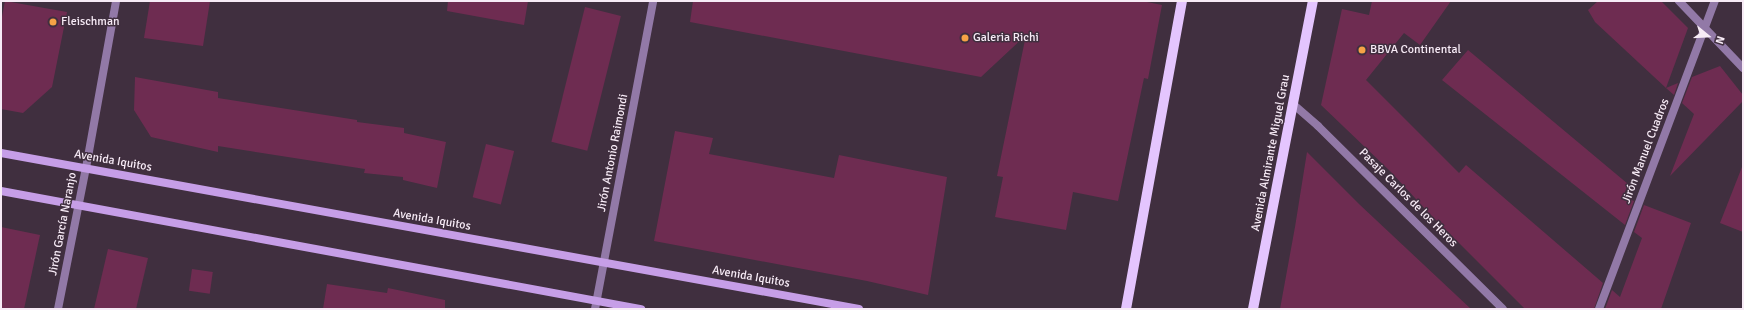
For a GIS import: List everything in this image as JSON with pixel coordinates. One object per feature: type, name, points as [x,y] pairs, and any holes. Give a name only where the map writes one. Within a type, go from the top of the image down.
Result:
[{"type":"main road","points":[[1126,309],[1182,1]]},
{"type":"main road","name":"Avenida Almirante Miguel Grau","points":[[1253,309],[1294,105],[1313,1]]},
{"type":"main road","name":"Avenida Iquitos","points":[[1,153],[859,309]]},
{"type":"main road","points":[[1,190],[596,305],[641,309]]},
{"type":"street","name":"Jirón García Naranjo","points":[[58,309],[86,168],[116,1]]},
{"type":"street","name":"Jirón Antonio Raimondi","points":[[596,305],[654,1]]},
{"type":"street","points":[[1679,1],[1704,29],[1743,68]]},
{"type":"street","name":"Jirón Manuel Cuadros","points":[[1599,309],[1715,1]]},
{"type":"street","name":"Pasaje Carlos de los Heros","points":[[1294,105],[1318,126],[1503,309]]},
{"type":"building","points":[[5,1],[67,12],[52,87],[23,113],[1,109],[1,22]]},
{"type":"building","points":[[150,1],[210,1],[203,46],[144,38]]},
{"type":"building","points":[[448,1],[528,1],[524,25],[447,11]]},
{"type":"building","points":[[693,1],[1142,1],[1162,5],[1148,79],[1144,78],[1118,201],[1073,192],[1066,230],[995,217],[1003,177],[997,176],[1026,35],[981,77],[690,22]]},
{"type":"building","points":[[1372,1],[1451,1],[1420,45],[1404,33],[1366,80],[1459,173],[1466,165],[1603,283],[1594,309],[1525,309],[1427,211],[1391,172],[1321,105],[1342,9],[1369,15]]},
{"type":"building","points":[[1598,1],[1661,1],[1688,28],[1666,88],[1595,22],[1588,10]]},
{"type":"building","points":[[585,7],[621,16],[587,151],[551,142]]},
{"type":"building","points":[[1468,50],[1628,184],[1623,197],[1634,201],[1625,225],[1442,80]]},
{"type":"building","points":[[1720,66],[1743,95],[1743,101],[1670,176],[1694,114],[1682,103],[1692,77]]},
{"type":"building","points":[[135,77],[218,92],[218,98],[357,120],[357,122],[404,128],[404,133],[446,142],[437,188],[403,180],[403,177],[364,173],[365,169],[218,146],[218,152],[151,137],[134,110]]},
{"type":"building","points":[[1678,83],[1674,95],[1666,88]]},
{"type":"building","points":[[675,131],[713,138],[709,154],[834,178],[839,155],[947,177],[928,295],[867,281],[654,241]]},
{"type":"building","points":[[486,144],[514,151],[501,204],[473,197]]},
{"type":"building","points":[[1307,152],[1359,204],[1471,309],[1280,309]]},
{"type":"building","points":[[1743,167],[1743,232],[1720,223]]},
{"type":"building","points":[[1644,205],[1691,223],[1661,309],[1605,309],[1612,290],[1620,297],[1642,238],[1634,232]]},
{"type":"building","points":[[1,227],[40,235],[24,309],[1,309]]},
{"type":"building","points":[[108,249],[148,258],[136,309],[94,309]]},
{"type":"building","points":[[192,269],[213,272],[210,294],[189,291]]},
{"type":"building","points":[[327,284],[387,293],[388,288],[445,300],[445,309],[323,309]]},
{"type":"place","name":"Fleischman","points":[[53,22]]},
{"type":"place","name":"Galeria Richi","points":[[965,38]]},
{"type":"place","name":"BBVA Continental","points":[[1362,50]]}]
